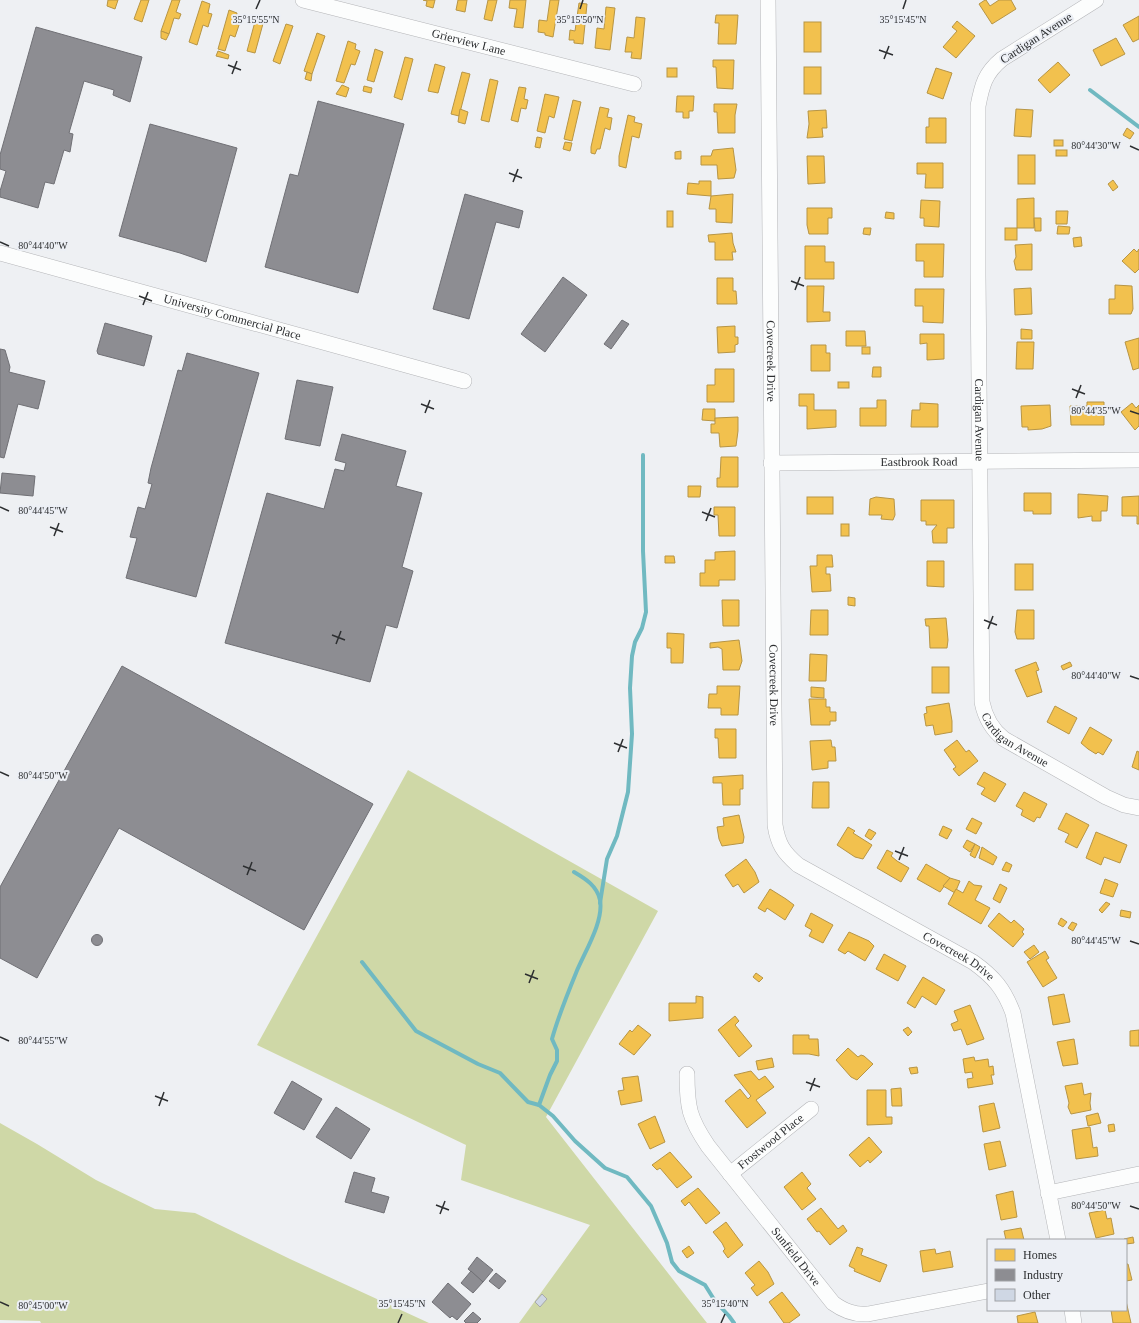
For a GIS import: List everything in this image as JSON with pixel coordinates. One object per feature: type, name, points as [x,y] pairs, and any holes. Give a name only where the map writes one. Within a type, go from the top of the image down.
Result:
[{"type":"street","name":"Grierview Lane","points":[[303,0],[634,84]]},
{"type":"street","name":"Covecreek Drive","points":[[768,0],[771,463],[775,825],[777,838],[787,856],[798,865],[973,962],[987,972],[999,985],[1008,1000],[1013,1014],[1058,1239]]},
{"type":"street","name":"Cardigan Avenue","points":[[1096,0],[1002,59],[994,66],[984,82],[978,106],[982,702],[989,723],[998,735],[1106,797],[1139,808]]},
{"type":"street","name":"University Commercial Place","points":[[0,253],[464,381]]},
{"type":"street","name":"Eastbrook Road","points":[[771,463],[1139,460]]},
{"type":"street","name":"Sunfield Drive","points":[[687,1074],[688,1105],[697,1129],[708,1146],[828,1298],[843,1310],[856,1314],[868,1314],[987,1291]]},
{"type":"street","name":"Frostwood Place","points":[[730,1174],[811,1109]]},
{"type":"street","points":[[1048,1193],[1139,1174]]},
{"type":"street","points":[[1072,1311],[1074,1323]]},
{"type":"green space","points":[[408,770],[658,911],[546,1117],[707,1323],[519,1323],[590,1225],[461,1180],[466,1145],[257,1045]]},
{"type":"green space","points":[[0,1123],[96,1180],[155,1209],[195,1213],[290,1259],[429,1323],[41,1323],[40,1321],[0,1320]]},
{"type":"building: Homes","points":[[108,0],[118,0],[115,9],[107,6]]},
{"type":"building: Homes","points":[[141,0],[149,0],[142,22],[134,19]]},
{"type":"building: Homes","points":[[172,0],[180,0],[176,12],[181,14],[179,19],[174,18],[169,34],[161,31]]},
{"type":"building: Homes","points":[[423,0],[435,0],[433,8],[426,6],[427,1]]},
{"type":"building: Homes","points":[[458,0],[467,0],[465,12],[456,10]]},
{"type":"building: Homes","points":[[488,0],[497,0],[492,21],[484,19]]},
{"type":"building: Homes","points":[[510,0],[526,0],[523,28],[514,27],[517,9],[509,8]]},
{"type":"building: Homes","points":[[550,0],[559,0],[553,37],[545,35],[545,33],[538,32],[539,20],[547,21]]},
{"type":"building: Homes","points":[[985,0],[990,6],[999,0],[1011,0],[1016,9],[992,24],[979,4]]},
{"type":"building: Homes","points":[[202,1],[210,4],[208,13],[212,14],[208,27],[203,25],[197,45],[189,42]]},
{"type":"building: Homes","points":[[579,3],[587,4],[583,44],[574,43],[574,40],[569,40],[570,30],[575,31]]},
{"type":"building: Homes","points":[[606,7],[615,8],[610,50],[595,48],[597,28],[604,29]]},
{"type":"building: Homes","points":[[229,10],[237,13],[236,18],[241,19],[235,37],[230,35],[225,51],[218,49]]},
{"type":"building: Homes","points":[[716,15],[738,15],[736,44],[718,44],[719,23],[715,23]]},
{"type":"building: Homes","points":[[1139,16],[1139,39],[1133,42],[1123,25]]},
{"type":"building: Homes","points":[[636,17],[645,18],[641,59],[631,58],[632,52],[625,52],[627,37],[634,38]]},
{"type":"building: Homes","points":[[256,18],[264,20],[255,53],[247,51]]},
{"type":"building: Homes","points":[[957,21],[975,36],[956,58],[943,47],[957,31],[952,27]]},
{"type":"building: Homes","points":[[804,22],[821,22],[821,52],[804,52]]},
{"type":"building: Homes","points":[[286,24],[293,26],[280,64],[273,61]]},
{"type":"building: Homes","points":[[161,31],[169,34],[166,40],[161,38]]},
{"type":"building: Homes","points":[[317,33],[325,36],[312,74],[304,71]]},
{"type":"building: Homes","points":[[1116,38],[1125,54],[1101,66],[1093,50]]},
{"type":"building: Homes","points":[[348,41],[356,44],[355,49],[360,51],[355,65],[351,64],[344,83],[336,81]]},
{"type":"building: Homes","points":[[375,49],[383,52],[374,82],[367,80]]},
{"type":"building: Homes","points":[[218,51],[229,55],[228,59],[216,56]]},
{"type":"building: Homes","points":[[405,57],[413,59],[402,100],[394,97]]},
{"type":"building: Homes","points":[[713,60],[734,60],[733,89],[717,88],[716,67],[713,67]]},
{"type":"building: Homes","points":[[1058,62],[1070,75],[1050,93],[1038,80]]},
{"type":"building: Homes","points":[[435,64],[445,67],[438,93],[428,91]]},
{"type":"building: Homes","points":[[804,67],[821,67],[821,94],[804,94]]},
{"type":"building: Homes","points":[[667,68],[677,68],[677,77],[667,77]]},
{"type":"building: Homes","points":[[936,68],[952,73],[943,99],[927,93]]},
{"type":"building: Homes","points":[[307,72],[312,74],[311,81],[305,79]]},
{"type":"building: Homes","points":[[462,72],[470,74],[459,116],[451,114]]},
{"type":"building: Homes","points":[[490,79],[498,81],[489,122],[481,120]]},
{"type":"building: Homes","points":[[342,85],[349,88],[346,97],[336,94]]},
{"type":"building: Homes","points":[[364,86],[372,88],[371,93],[363,91]]},
{"type":"building: Homes","points":[[519,87],[526,88],[524,99],[528,100],[526,109],[521,108],[518,122],[511,120]]},
{"type":"building: Homes","points":[[545,94],[559,97],[554,118],[549,116],[545,133],[537,131]]},
{"type":"building: Homes","points":[[677,96],[694,96],[693,111],[689,111],[689,118],[683,118],[683,112],[676,112]]},
{"type":"building: Homes","points":[[573,100],[581,102],[572,141],[564,139]]},
{"type":"building: Homes","points":[[714,104],[737,104],[735,115],[735,133],[718,133],[717,112],[714,112]]},
{"type":"building: Homes","points":[[600,107],[609,109],[607,117],[612,118],[610,130],[605,128],[600,149],[597,149],[595,154],[591,153],[591,147]]},
{"type":"building: Homes","points":[[460,109],[468,112],[465,124],[458,122]]},
{"type":"building: Homes","points":[[1016,109],[1033,110],[1031,137],[1014,136]]},
{"type":"building: Homes","points":[[826,110],[827,128],[822,128],[823,137],[807,138],[809,124],[808,111]]},
{"type":"building: Homes","points":[[628,115],[635,117],[634,122],[642,124],[639,138],[632,136],[626,168],[619,166],[619,156]]},
{"type":"building: Homes","points":[[929,118],[946,118],[946,143],[926,143],[926,127],[929,127]]},
{"type":"building: Homes","points":[[1127,128],[1134,133],[1130,139],[1123,135]]},
{"type":"building: Homes","points":[[537,137],[542,138],[540,148],[535,147]]},
{"type":"building: Homes","points":[[1054,140],[1063,140],[1063,146],[1054,146]]},
{"type":"building: Homes","points":[[565,142],[572,143],[570,151],[563,149]]},
{"type":"building: Homes","points":[[733,148],[736,170],[734,178],[718,179],[717,165],[701,165],[701,156],[711,156],[713,150]]},
{"type":"building: Homes","points":[[1056,150],[1067,150],[1067,156],[1056,156]]},
{"type":"building: Homes","points":[[681,151],[681,159],[675,159],[675,152]]},
{"type":"building: Homes","points":[[1018,155],[1035,155],[1035,184],[1018,184]]},
{"type":"building: Homes","points":[[807,156],[824,156],[825,183],[808,184]]},
{"type":"building: Homes","points":[[917,163],[943,163],[943,188],[925,188],[926,174],[917,174]]},
{"type":"building: Homes","points":[[1113,180],[1118,187],[1113,191],[1108,184]]},
{"type":"building: Homes","points":[[699,181],[711,181],[711,196],[687,194],[688,183],[699,184]]},
{"type":"building: Homes","points":[[733,194],[732,223],[716,222],[716,209],[709,209],[711,196]]},
{"type":"building: Homes","points":[[1034,198],[1034,228],[1017,228],[1017,199]]},
{"type":"building: Homes","points":[[921,200],[940,201],[939,227],[924,226],[924,218],[920,218]]},
{"type":"building: Homes","points":[[807,208],[832,208],[832,218],[828,218],[828,234],[809,234],[807,225]]},
{"type":"building: Homes","points":[[667,211],[673,211],[673,227],[667,227]]},
{"type":"building: Homes","points":[[1056,211],[1068,211],[1067,224],[1056,224]]},
{"type":"building: Homes","points":[[886,212],[894,213],[894,219],[885,218]]},
{"type":"building: Homes","points":[[1034,218],[1041,218],[1041,231],[1035,231]]},
{"type":"building: Homes","points":[[1058,226],[1070,227],[1069,234],[1057,234]]},
{"type":"building: Homes","points":[[864,228],[871,228],[870,235],[863,234]]},
{"type":"building: Homes","points":[[1005,228],[1017,228],[1017,240],[1005,240]]},
{"type":"building: Homes","points":[[732,233],[736,252],[732,252],[733,260],[715,260],[715,242],[709,242],[708,235]]},
{"type":"building: Homes","points":[[1081,237],[1082,246],[1074,247],[1073,238]]},
{"type":"building: Homes","points":[[916,244],[944,244],[943,277],[924,277],[924,261],[916,261]]},
{"type":"building: Homes","points":[[1032,244],[1032,270],[1016,270],[1014,261],[1016,257],[1015,245]]},
{"type":"building: Homes","points":[[805,246],[825,246],[825,262],[834,262],[834,279],[805,279]]},
{"type":"building: Homes","points":[[1134,249],[1137,252],[1139,249],[1139,269],[1135,273],[1122,261]]},
{"type":"building: Homes","points":[[717,278],[733,278],[733,291],[736,291],[737,304],[717,304]]},
{"type":"building: Homes","points":[[1115,285],[1132,286],[1133,309],[1131,314],[1109,314],[1109,299],[1115,299]]},
{"type":"building: Homes","points":[[807,286],[824,286],[823,312],[830,312],[830,321],[807,322]]},
{"type":"building: Homes","points":[[1031,288],[1032,314],[1015,315],[1014,289]]},
{"type":"building: Homes","points":[[915,289],[944,289],[943,323],[923,322],[923,306],[915,306]]},
{"type":"building: Homes","points":[[735,326],[735,337],[738,337],[738,344],[735,345],[735,352],[718,353],[717,327]]},
{"type":"building: Homes","points":[[1021,329],[1032,330],[1032,339],[1021,339]]},
{"type":"building: Homes","points":[[846,331],[865,331],[866,346],[846,346]]},
{"type":"building: Homes","points":[[920,334],[944,334],[944,359],[927,360],[927,343],[920,344]]},
{"type":"building: Homes","points":[[1139,338],[1139,368],[1133,370],[1125,342]]},
{"type":"building: Homes","points":[[1017,342],[1034,342],[1033,369],[1016,369]]},
{"type":"building: Homes","points":[[811,345],[826,345],[826,353],[830,353],[830,371],[811,371]]},
{"type":"building: Homes","points":[[862,347],[870,347],[870,354],[862,354]]},
{"type":"building: Homes","points":[[873,367],[881,367],[881,377],[872,377]]},
{"type":"building: Homes","points":[[715,369],[734,369],[734,402],[707,402],[707,385],[715,385]]},
{"type":"building: Homes","points":[[838,382],[849,382],[849,388],[838,388]]},
{"type":"building: Homes","points":[[799,394],[814,394],[814,410],[836,410],[836,427],[807,429],[807,406],[799,406]]},
{"type":"building: Homes","points":[[877,400],[886,400],[886,426],[860,426],[860,408],[877,408]]},
{"type":"building: Homes","points":[[1087,402],[1104,402],[1104,425],[1071,425],[1070,406],[1087,406]]},
{"type":"building: Homes","points":[[920,403],[938,404],[938,427],[911,427],[912,410],[920,410]]},
{"type":"building: Homes","points":[[1132,403],[1136,408],[1139,405],[1139,426],[1135,430],[1121,412]]},
{"type":"building: Homes","points":[[1050,405],[1051,426],[1042,429],[1028,430],[1028,427],[1022,427],[1021,406]]},
{"type":"building: Homes","points":[[703,409],[715,409],[715,421],[702,420]]},
{"type":"building: Homes","points":[[738,417],[736,446],[720,447],[719,433],[711,433],[711,424],[715,424],[715,418]]},
{"type":"building: Homes","points":[[721,457],[738,457],[738,487],[717,487],[717,478],[720,478]]},
{"type":"building: Homes","points":[[688,486],[701,486],[700,497],[688,497]]},
{"type":"building: Homes","points":[[1024,493],[1051,493],[1051,514],[1033,514],[1033,511],[1024,511]]},
{"type":"building: Homes","points":[[1078,494],[1108,496],[1107,511],[1101,511],[1101,521],[1092,521],[1092,516],[1078,518]]},
{"type":"building: Homes","points":[[1139,496],[1139,524],[1137,524],[1137,516],[1122,516],[1122,497]]},
{"type":"building: Homes","points":[[807,497],[833,497],[833,514],[807,514]]},
{"type":"building: Homes","points":[[876,497],[894,499],[895,515],[893,520],[881,519],[882,515],[869,515],[870,499]]},
{"type":"building: Homes","points":[[921,500],[954,500],[954,528],[947,528],[947,543],[933,543],[932,531],[937,525],[926,525],[926,521],[921,521]]},
{"type":"building: Homes","points":[[714,507],[735,507],[735,536],[719,536],[718,515],[714,515]]},
{"type":"building: Homes","points":[[841,524],[849,524],[849,536],[841,536]]},
{"type":"building: Homes","points":[[735,551],[735,580],[719,580],[719,586],[700,586],[700,573],[705,573],[705,560],[715,560],[715,552]]},
{"type":"building: Homes","points":[[817,555],[832,555],[833,567],[826,567],[826,574],[830,574],[831,591],[812,592],[810,566],[817,566]]},
{"type":"building: Homes","points":[[665,556],[674,556],[675,563],[665,563]]},
{"type":"building: Homes","points":[[927,561],[944,561],[944,587],[927,586]]},
{"type":"building: Homes","points":[[1015,564],[1033,564],[1033,590],[1015,590]]},
{"type":"building: Homes","points":[[848,597],[855,598],[855,606],[848,605]]},
{"type":"building: Homes","points":[[722,600],[739,600],[739,626],[723,626]]},
{"type":"building: Homes","points":[[811,610],[828,610],[828,635],[810,635]]},
{"type":"building: Homes","points":[[1017,610],[1034,610],[1034,639],[1017,639],[1015,632]]},
{"type":"building: Homes","points":[[946,618],[948,640],[947,648],[930,648],[929,626],[926,626],[925,619]]},
{"type":"building: Homes","points":[[667,633],[684,634],[683,663],[671,663],[671,648],[667,648]]},
{"type":"building: Homes","points":[[739,640],[742,661],[739,670],[723,670],[722,649],[718,647],[710,648],[710,643]]},
{"type":"building: Homes","points":[[810,654],[827,655],[826,681],[809,681]]},
{"type":"building: Homes","points":[[1036,662],[1039,670],[1036,671],[1042,692],[1027,697],[1015,670]]},
{"type":"building: Homes","points":[[1070,662],[1072,666],[1063,670],[1061,666]]},
{"type":"building: Homes","points":[[932,667],[949,667],[949,693],[932,693]]},
{"type":"building: Homes","points":[[717,686],[740,686],[738,715],[721,715],[721,708],[708,708],[709,694],[717,694]]},
{"type":"building: Homes","points":[[811,687],[824,688],[824,698],[811,697]]},
{"type":"building: Homes","points":[[809,699],[826,699],[826,707],[830,707],[830,712],[836,712],[836,721],[830,721],[830,725],[811,725]]},
{"type":"building: Homes","points":[[949,703],[952,732],[935,735],[933,725],[926,726],[924,714],[927,713],[926,707]]},
{"type":"building: Homes","points":[[1055,706],[1077,718],[1069,734],[1047,722]]},
{"type":"building: Homes","points":[[1090,727],[1112,740],[1103,755],[1098,752],[1096,754],[1081,743]]},
{"type":"building: Homes","points":[[715,729],[736,729],[736,758],[719,758],[718,738],[715,738]]},
{"type":"building: Homes","points":[[831,740],[832,747],[835,747],[836,761],[828,761],[828,768],[812,770],[810,741]]},
{"type":"building: Homes","points":[[957,740],[966,752],[969,750],[978,761],[959,776],[953,769],[956,767],[944,750]]},
{"type":"building: Homes","points":[[1137,751],[1139,752],[1139,770],[1132,767]]},
{"type":"building: Homes","points":[[984,772],[1006,784],[995,802],[981,794],[985,788],[977,784]]},
{"type":"building: Homes","points":[[743,775],[743,789],[740,789],[740,805],[723,805],[722,783],[713,783],[713,777]]},
{"type":"building: Homes","points":[[813,782],[829,782],[829,808],[812,808]]},
{"type":"building: Homes","points":[[1024,792],[1047,804],[1040,818],[1037,817],[1034,822],[1021,815],[1023,810],[1016,806]]},
{"type":"building: Homes","points":[[1066,813],[1089,825],[1077,848],[1065,842],[1069,834],[1058,829]]},
{"type":"building: Homes","points":[[739,815],[744,837],[743,843],[722,846],[717,827],[724,826],[723,818]]},
{"type":"building: Homes","points":[[972,818],[982,823],[976,834],[966,829]]},
{"type":"building: Homes","points":[[943,826],[952,830],[947,839],[939,835]]},
{"type":"building: Homes","points":[[848,827],[855,831],[853,833],[872,845],[863,859],[855,857],[837,845]]},
{"type":"building: Homes","points":[[869,829],[876,833],[871,840],[865,836]]},
{"type":"building: Homes","points":[[1096,832],[1127,845],[1120,863],[1104,857],[1101,865],[1086,858]]},
{"type":"building: Homes","points":[[967,840],[975,844],[970,852],[963,847]]},
{"type":"building: Homes","points":[[975,844],[980,847],[975,858],[970,855]]},
{"type":"building: Homes","points":[[982,847],[997,857],[993,865],[979,858]]},
{"type":"building: Homes","points":[[887,850],[893,853],[891,856],[897,861],[909,868],[901,882],[877,868]]},
{"type":"building: Homes","points":[[746,859],[755,872],[759,882],[744,893],[738,884],[733,887],[725,875]]},
{"type":"building: Homes","points":[[1006,862],[1012,865],[1009,872],[1002,870]]},
{"type":"building: Homes","points":[[926,864],[950,878],[940,892],[917,879]]},
{"type":"building: Homes","points":[[950,878],[960,881],[955,893],[943,886]]},
{"type":"building: Homes","points":[[1105,879],[1118,884],[1113,897],[1100,893]]},
{"type":"building: Homes","points":[[969,881],[974,885],[982,886],[975,900],[990,908],[981,924],[948,904],[956,889],[963,893]]},
{"type":"building: Homes","points":[[1000,884],[1007,888],[1000,903],[993,899]]},
{"type":"building: Homes","points":[[770,889],[794,905],[785,920],[767,908],[765,912],[758,908]]},
{"type":"building: Homes","points":[[1106,902],[1110,904],[1102,913],[1099,910]]},
{"type":"building: Homes","points":[[1121,910],[1131,912],[1130,918],[1120,916]]},
{"type":"building: Homes","points":[[811,913],[833,925],[823,943],[809,936],[812,930],[805,926]]},
{"type":"building: Homes","points":[[999,913],[1011,923],[1014,920],[1024,929],[1022,932],[1024,934],[1013,947],[988,926]]},
{"type":"building: Homes","points":[[1061,918],[1067,922],[1063,927],[1058,924]]},
{"type":"building: Homes","points":[[1072,922],[1077,924],[1073,931],[1068,928]]},
{"type":"building: Homes","points":[[849,932],[869,941],[874,946],[865,961],[848,951],[845,954],[838,950]]},
{"type":"building: Homes","points":[[1034,945],[1039,952],[1030,959],[1024,952]]},
{"type":"building: Homes","points":[[1045,951],[1049,958],[1046,960],[1057,978],[1043,987],[1027,962]]},
{"type":"building: Homes","points":[[884,954],[906,966],[898,981],[876,969]]},
{"type":"building: Homes","points":[[756,973],[763,978],[759,982],[753,977]]},
{"type":"building: Homes","points":[[923,977],[945,990],[936,1005],[922,996],[915,1008],[907,1003]]},
{"type":"building: Homes","points":[[1064,994],[1070,1022],[1053,1025],[1048,997]]},
{"type":"building: Homes","points":[[696,996],[703,997],[703,1018],[669,1021],[669,1003],[696,1003]]},
{"type":"building: Homes","points":[[970,1005],[984,1039],[967,1045],[961,1029],[954,1031],[951,1024],[958,1021],[954,1011]]},
{"type":"building: Homes","points":[[735,1016],[739,1021],[735,1025],[752,1046],[739,1057],[718,1030]]},
{"type":"building: Homes","points":[[638,1025],[651,1035],[634,1055],[619,1044],[630,1030],[632,1032]]},
{"type":"building: Homes","points":[[908,1027],[912,1032],[908,1036],[903,1030]]},
{"type":"building: Homes","points":[[1139,1030],[1139,1046],[1130,1046],[1130,1031]]},
{"type":"building: Homes","points":[[793,1035],[809,1035],[809,1039],[818,1039],[819,1056],[809,1054],[793,1054]]},
{"type":"building: Homes","points":[[1074,1039],[1078,1064],[1063,1066],[1057,1042]]},
{"type":"building: Homes","points":[[848,1048],[858,1057],[861,1055],[864,1056],[873,1064],[857,1080],[851,1077],[836,1060]]},
{"type":"building: Homes","points":[[974,1057],[975,1061],[988,1059],[989,1067],[993,1066],[994,1075],[991,1075],[993,1084],[968,1088],[967,1079],[973,1078],[972,1072],[965,1073],[963,1059]]},
{"type":"building: Homes","points":[[772,1058],[774,1067],[758,1070],[756,1061]]},
{"type":"building: Homes","points":[[917,1067],[918,1073],[911,1074],[909,1068]]},
{"type":"building: Homes","points":[[751,1071],[759,1080],[765,1076],[774,1087],[756,1100],[766,1113],[747,1128],[725,1101],[740,1089],[748,1099],[751,1096],[734,1075]]},
{"type":"building: Homes","points":[[638,1076],[642,1101],[621,1105],[618,1091],[624,1090],[622,1078]]},
{"type":"building: Homes","points":[[1082,1083],[1084,1095],[1091,1093],[1091,1110],[1071,1114],[1068,1107],[1069,1103],[1065,1086]]},
{"type":"building: Homes","points":[[901,1088],[902,1106],[892,1106],[891,1089]]},
{"type":"building: Homes","points":[[867,1090],[886,1090],[886,1117],[892,1117],[892,1124],[867,1125]]},
{"type":"building: Homes","points":[[994,1103],[1000,1128],[983,1132],[979,1106]]},
{"type":"building: Homes","points":[[1098,1113],[1101,1123],[1088,1126],[1086,1116]]},
{"type":"building: Homes","points":[[655,1116],[665,1142],[650,1149],[638,1124]]},
{"type":"building: Homes","points":[[1114,1124],[1115,1131],[1109,1132],[1108,1125]]},
{"type":"building: Homes","points":[[1090,1127],[1093,1148],[1097,1147],[1098,1156],[1076,1159],[1072,1130]]},
{"type":"building: Homes","points":[[869,1137],[882,1152],[870,1163],[868,1160],[860,1167],[849,1155]]},
{"type":"building: Homes","points":[[1000,1141],[1006,1166],[989,1170],[984,1144]]},
{"type":"building: Homes","points":[[670,1152],[692,1177],[677,1188],[660,1168],[657,1170],[652,1165]]},
{"type":"building: Homes","points":[[802,1172],[811,1184],[807,1188],[816,1199],[802,1210],[784,1187]]},
{"type":"building: Homes","points":[[698,1188],[720,1213],[706,1224],[689,1202],[685,1206],[681,1201]]},
{"type":"building: Homes","points":[[1013,1191],[1017,1217],[1001,1220],[996,1195]]},
{"type":"building: Homes","points":[[821,1208],[838,1229],[843,1225],[847,1231],[830,1245],[807,1219]]},
{"type":"building: Homes","points":[[1105,1210],[1107,1219],[1111,1218],[1114,1234],[1096,1238],[1089,1213]]},
{"type":"building: Homes","points":[[726,1222],[743,1245],[728,1258],[723,1251],[725,1249],[722,1243],[713,1232]]},
{"type":"building: Homes","points":[[1021,1228],[1024,1239],[1006,1239],[1004,1231]]},
{"type":"building: Homes","points":[[1133,1237],[1134,1243],[1127,1244],[1127,1239],[1124,1239]]},
{"type":"building: Homes","points":[[689,1246],[694,1253],[687,1258],[682,1251]]},
{"type":"building: Homes","points":[[857,1247],[863,1249],[861,1255],[887,1265],[880,1282],[854,1271],[855,1269],[849,1266]]},
{"type":"building: Homes","points":[[935,1249],[936,1254],[950,1251],[953,1267],[923,1272],[920,1251]]},
{"type":"building: Homes","points":[[759,1261],[768,1272],[774,1284],[757,1296],[751,1288],[755,1285],[745,1273]]},
{"type":"building: Homes","points":[[1127,1264],[1128,1264],[1132,1280],[1127,1281]]},
{"type":"building: Homes","points":[[782,1292],[800,1315],[789,1323],[784,1323],[769,1302]]},
{"type":"building: Homes","points":[[1127,1305],[1131,1323],[1113,1323],[1111,1311],[1127,1311]]},
{"type":"building: Homes","points":[[1035,1312],[1038,1323],[1018,1323],[1017,1316]]},
{"type":"building: Industry","points":[[36,27],[142,57],[130,102],[113,95],[114,90],[84,81],[69,133],[73,134],[70,152],[64,150],[54,184],[45,182],[38,208],[0,197],[0,191],[6,171],[0,169],[0,155]]},
{"type":"building: Industry","points":[[318,101],[404,124],[358,293],[265,267],[290,174],[298,176]]},
{"type":"building: Industry","points":[[150,124],[237,148],[206,262],[119,236]]},
{"type":"building: Industry","points":[[465,194],[523,211],[519,228],[496,222],[469,319],[433,309]]},
{"type":"building: Industry","points":[[563,277],[587,295],[545,352],[521,334]]},
{"type":"building: Industry","points":[[622,320],[629,324],[611,349],[604,344]]},
{"type":"building: Industry","points":[[105,323],[152,336],[144,366],[98,354],[97,351]]},
{"type":"building: Industry","points":[[0,349],[5,350],[10,367],[9,372],[45,381],[38,409],[18,404],[4,458],[0,457]]},
{"type":"building: Industry","points":[[187,353],[259,373],[196,597],[126,578],[137,538],[130,537],[138,507],[145,509],[152,484],[148,483],[151,468],[178,370],[182,371]]},
{"type":"building: Industry","points":[[297,380],[333,387],[320,446],[285,439]]},
{"type":"building: Industry","points":[[342,434],[406,451],[396,486],[422,493],[402,567],[413,571],[397,628],[386,625],[370,682],[225,643],[267,493],[324,509],[335,469],[344,471],[346,463],[335,460]]},
{"type":"building: Industry","points":[[2,473],[35,476],[33,496],[0,493]]},
{"type":"building: Industry","points":[[122,666],[373,804],[304,930],[119,828],[37,978],[0,958],[0,887]]},
{"type":"building: Industry","points":[[95,935],[99,935],[101,936],[101,944],[95,945],[92,942],[92,938]]},
{"type":"building: Industry","points":[[292,1081],[322,1099],[304,1130],[274,1113]]},
{"type":"building: Industry","points":[[336,1107],[370,1129],[351,1159],[316,1137]]},
{"type":"building: Industry","points":[[354,1172],[375,1178],[371,1192],[389,1197],[384,1213],[345,1202]]},
{"type":"building: Industry","points":[[477,1257],[493,1270],[483,1282],[468,1269]]},
{"type":"building: Industry","points":[[471,1271],[483,1282],[473,1293],[461,1283]]},
{"type":"building: Industry","points":[[496,1273],[506,1281],[499,1289],[489,1281]]},
{"type":"building: Industry","points":[[448,1283],[471,1304],[457,1320],[452,1316],[450,1318],[432,1302]]},
{"type":"building: Industry","points":[[473,1312],[481,1319],[477,1323],[466,1323],[464,1321]]},
{"type":"building: Other","points":[[542,1294],[547,1299],[540,1307],[535,1302]]},
{"type":"waterway","points":[[1090,90],[1139,127]]},
{"type":"waterway","points":[[600,903],[607,859],[617,836],[628,792],[632,734],[630,688],[632,656],[635,642],[642,628],[646,612],[643,551],[643,455]]},
{"type":"waterway","points":[[539,1105],[557,1061],[557,1050],[552,1039],[557,1022],[599,918],[599,895],[587,880],[574,872]]},
{"type":"waterway","points":[[362,962],[416,1031],[478,1064],[500,1073],[528,1102],[539,1105],[553,1116],[575,1141],[605,1168],[627,1177],[651,1206],[667,1243],[672,1262],[679,1271],[705,1285],[715,1301],[734,1323]]}]
